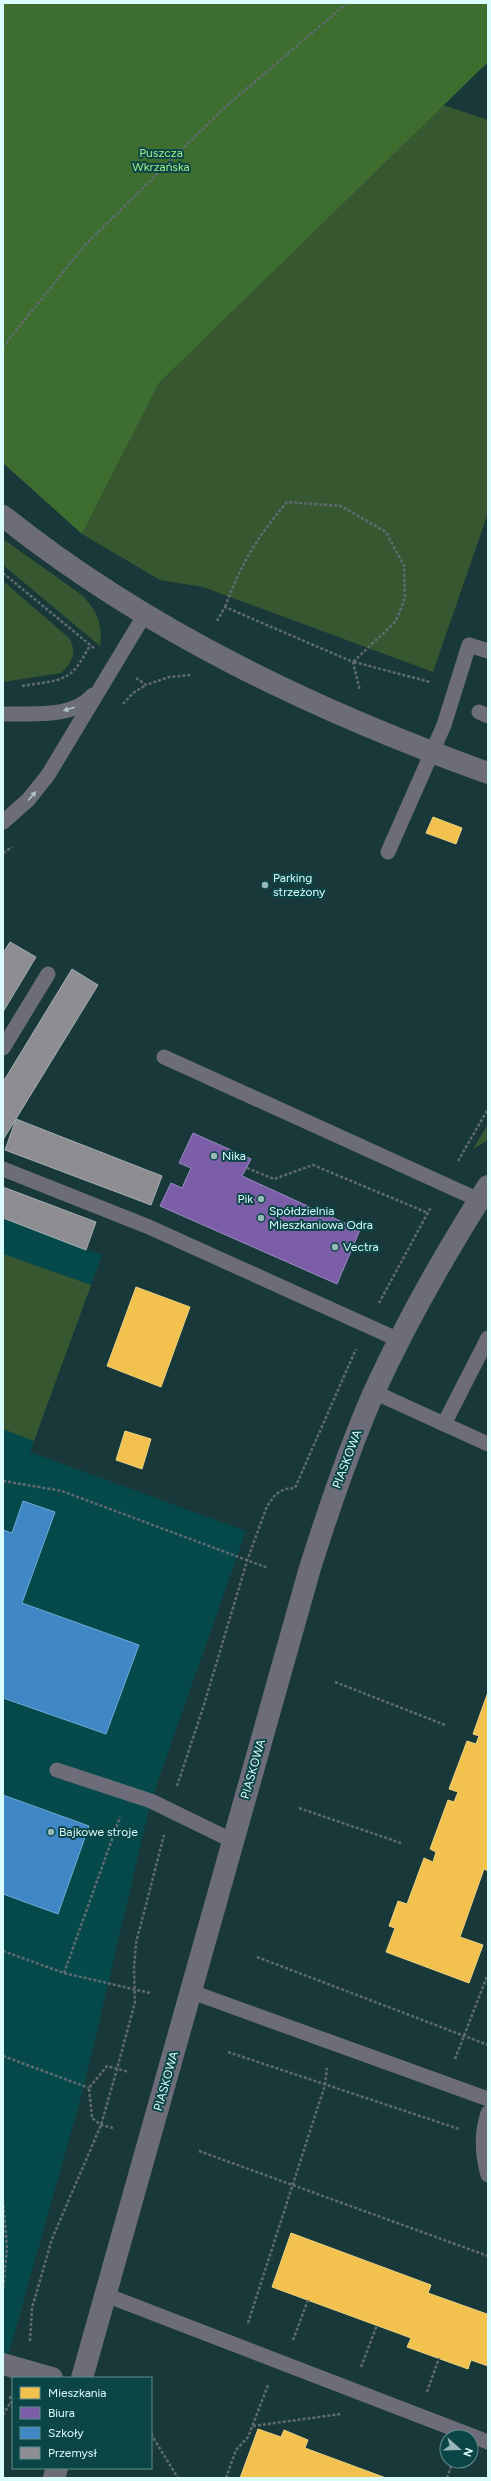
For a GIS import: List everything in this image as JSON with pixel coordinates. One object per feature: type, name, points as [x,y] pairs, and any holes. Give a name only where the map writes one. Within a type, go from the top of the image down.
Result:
[{"type":"street","points":[[3,516],[46,549],[144,614],[201,646],[271,682],[368,726],[432,753],[488,773]]},
{"type":"street","name":"PIASKOWA","points":[[82,2377],[192,1992],[310,1568],[345,1465],[374,1392],[399,1340],[436,1271],[484,1193]]},
{"type":"street","points":[[3,2364],[48,2377]]},
{"type":"lane","points":[[3,822],[28,800],[43,783],[144,614]]},
{"type":"lane","points":[[388,852],[444,725],[469,645],[488,651]]},
{"type":"lane","points":[[3,714],[53,712],[71,709],[90,698],[101,687]]},
{"type":"lane","points":[[3,1048],[48,974]]},
{"type":"lane","points":[[164,1057],[444,1184],[484,1193]]},
{"type":"lane","points":[[3,1169],[149,1227],[367,1324],[399,1340]]},
{"type":"lane","points":[[444,1424],[488,1338]]},
{"type":"lane","points":[[374,1392],[488,1444]]},
{"type":"lane","points":[[57,1770],[151,1801],[234,1841]]},
{"type":"lane","points":[[192,1992],[488,2100]]},
{"type":"lane","points":[[488,2113],[484,2125],[483,2156],[488,2175]]},
{"type":"lane","points":[[106,2295],[488,2442]]},
{"type":"path","points":[[3,347],[85,244],[223,109],[346,3]]},
{"type":"path","points":[[201,646],[225,607],[238,572],[259,535],[287,502],[341,506],[386,532],[404,566],[405,598],[396,621],[353,662]]},
{"type":"path","points":[[225,607],[353,662],[456,688]]},
{"type":"path","points":[[22,686],[69,676],[78,667],[90,645]]},
{"type":"path","points":[[353,662],[368,726]]},
{"type":"path","points":[[24,2370],[29,2353],[32,2308],[52,2239],[101,2125],[118,2069],[135,2002],[134,1989],[136,1943],[170,1811],[247,1561],[267,1506],[276,1494],[285,1488],[295,1488],[367,1324],[444,1184],[488,1109]]},
{"type":"path","points":[[247,1168],[274,1179],[313,1165],[428,1213]]},
{"type":"path","points":[[3,1482],[62,1491],[268,1568]]},
{"type":"path","points":[[335,1682],[445,1725]]},
{"type":"path","points":[[64,1973],[128,1794]]},
{"type":"path","points":[[299,1808],[401,1843]]},
{"type":"path","points":[[3,1951],[64,1973],[150,1993]]},
{"type":"path","points":[[257,1957],[488,2045]]},
{"type":"path","points":[[446,2084],[463,2036],[488,1974]]},
{"type":"path","points":[[241,2346],[325,2085],[330,2042]]},
{"type":"path","points":[[228,2052],[484,2138]]},
{"type":"path","points":[[3,2056],[89,2088]]},
{"type":"path","points":[[113,2128],[101,2125],[92,2118],[89,2088],[107,2066],[129,2072]]},
{"type":"path","points":[[199,2152],[488,2256]]},
{"type":"path","points":[[3,2200],[7,2248],[3,2290]]},
{"type":"path","points":[[226,2478],[236,2450],[248,2438],[308,2300]]},
{"type":"path","points":[[353,2390],[377,2325]]},
{"type":"path","points":[[418,2415],[439,2358]]},
{"type":"path","points":[[3,2415],[12,2400]]},
{"type":"path","points":[[253,2426],[344,2414]]},
{"type":"path","points":[[152,2436],[178,2478]]},
{"type":"shaded area","points":[[3,1218],[102,1255],[30,1452],[246,1531],[151,1801],[84,2086],[3,2374]]},
{"type":"green space","name":"Puszcza Wkrzańska","points":[[3,3],[488,3],[488,62],[159,383],[82,534],[3,463]]},
{"type":"green space","points":[[443,105],[488,120],[488,513],[433,672],[203,587],[160,580],[82,534],[159,383]]},
{"type":"green space","points":[[3,539],[82,595],[92,607],[98,618],[101,631],[100,646],[3,565]]},
{"type":"green space","points":[[3,581],[69,638],[73,648],[72,657],[71,661],[61,673],[3,682]]},
{"type":"green space","points":[[488,1124],[488,1140],[473,1149]]},
{"type":"green space","points":[[3,1254],[91,1285],[34,1441],[3,1429]]},
{"type":"building: Mieszkania","points":[[433,817],[462,828],[456,844],[426,833]]},
{"type":"building: Mieszkania","points":[[136,1287],[190,1307],[161,1387],[107,1366]]},
{"type":"building: Mieszkania","points":[[125,1431],[151,1439],[142,1469],[116,1460]]},
{"type":"building: Mieszkania","points":[[488,1692],[488,1871],[484,1869],[460,1937],[483,1945],[469,1983],[386,1952],[395,1928],[389,1926],[398,1901],[407,1904],[424,1858],[433,1862],[436,1852],[430,1849],[448,1800],[454,1802],[458,1792],[449,1789],[467,1741],[476,1744],[479,1736],[473,1734]]},
{"type":"building: Mieszkania","points":[[291,2233],[431,2285],[428,2293],[487,2314],[488,2311],[488,2366],[471,2360],[468,2369],[407,2347],[411,2338],[272,2287]]},
{"type":"building: Mieszkania","points":[[258,2429],[281,2437],[284,2430],[308,2440],[305,2448],[386,2478],[240,2478]]},
{"type":"building: Biura","name":"Spółdzielnia Mieszkaniowa Odra","points":[[193,1133],[251,1159],[242,1176],[360,1230],[337,1284],[160,1206],[171,1183],[182,1188],[191,1168],[179,1163]]},
{"type":"building: Szkoły","points":[[23,1501],[55,1512],[22,1603],[139,1645],[106,1734],[3,1698],[3,1530],[12,1533]]},
{"type":"building: Szkoły","points":[[3,1795],[89,1826],[58,1914],[3,1894]]},
{"type":"building: Przemysł","points":[[10,942],[36,957],[3,1012],[3,953]]},
{"type":"building: Przemysł","points":[[72,969],[98,985],[3,1140],[3,1082]]},
{"type":"building: Przemysł","points":[[16,1119],[162,1176],[151,1205],[5,1150]]},
{"type":"building: Przemysł","points":[[3,1187],[96,1222],[86,1250],[3,1218]]},
{"type":"place","name":"Parking strzeżony","points":[[265,885]]},
{"type":"place","name":"Nika","points":[[214,1156]]},
{"type":"place","name":"Pik","points":[[261,1199]]},
{"type":"place","name":"Spółdzielnia Mieszkaniowa Odra","points":[[261,1218]]},
{"type":"place","name":"Vectra","points":[[335,1247]]},
{"type":"place","name":"Bajkowe stroje","points":[[51,1832]]}]
